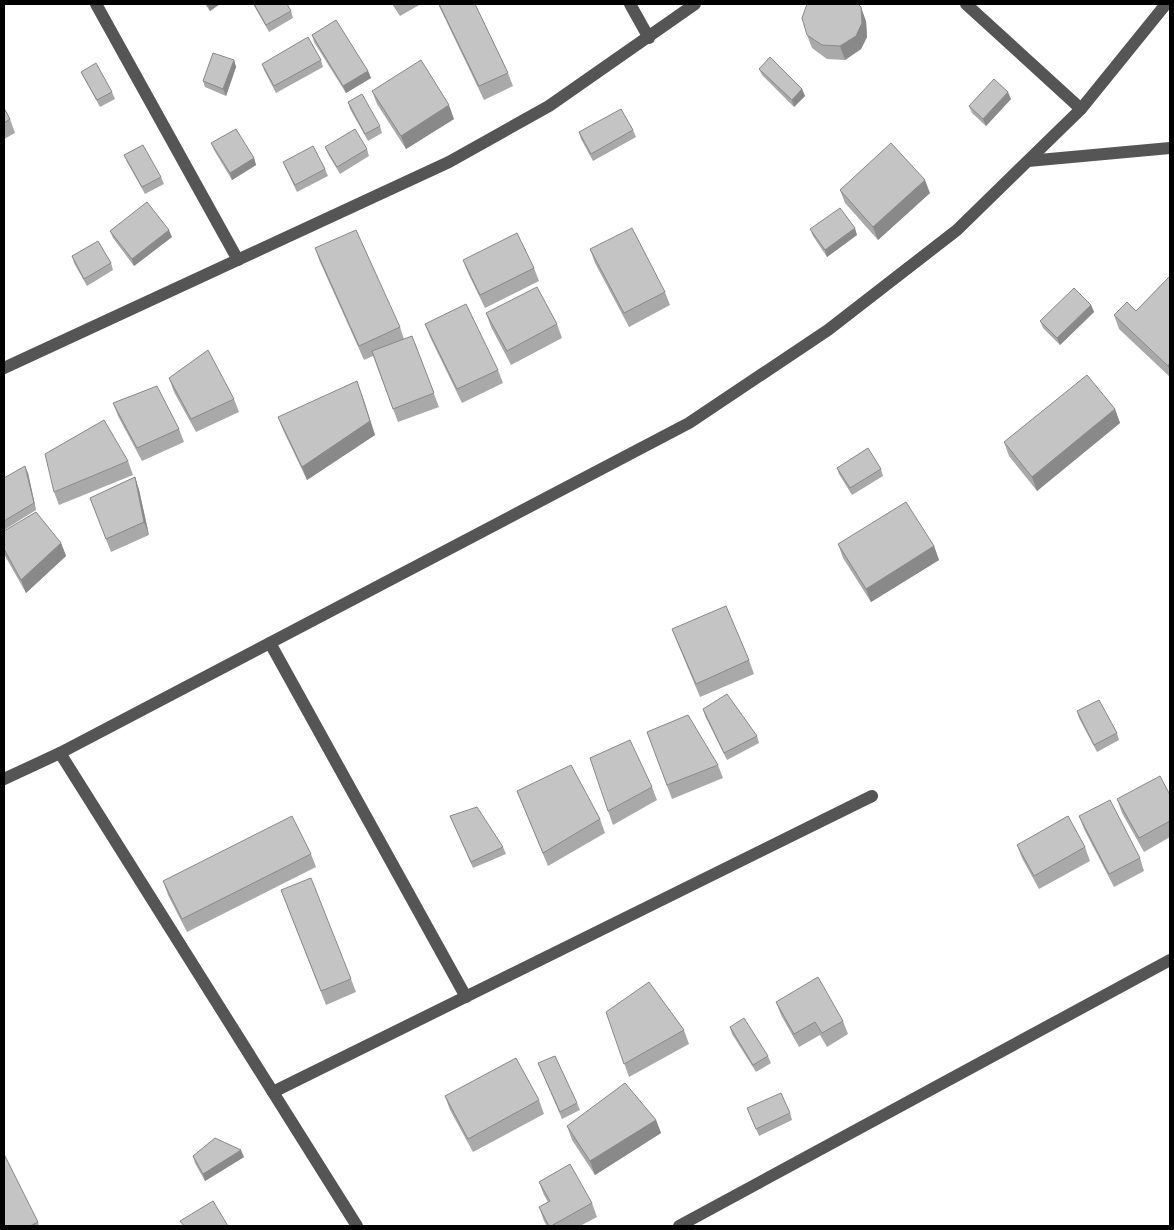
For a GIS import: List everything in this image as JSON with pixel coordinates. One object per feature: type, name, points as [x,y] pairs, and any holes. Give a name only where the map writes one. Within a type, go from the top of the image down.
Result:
[{"type":"street","points":[[96,4],[238,260]]},
{"type":"street","points":[[630,4],[649,38]]},
{"type":"street","points":[[4,368],[449,162],[549,106],[649,38],[695,4]]},
{"type":"street","points":[[966,4],[1081,109]]},
{"type":"street","points":[[4,779],[60,753],[689,423],[843,319],[957,230],[1081,109],[1166,4]]},
{"type":"street","points":[[1028,161],[1170,148]]},
{"type":"street","points":[[270,643],[466,997]]},
{"type":"street","points":[[60,753],[357,1226]]},
{"type":"street","points":[[273,1092],[872,796]]},
{"type":"street","points":[[679,1226],[1170,960]]},
{"type":"building","points":[[254,4],[287,4],[291,11],[266,25]]},
{"type":"building","points":[[439,4],[475,4],[508,73],[479,86]]},
{"type":"building","points":[[807,4],[858,4],[861,7],[862,23],[856,36],[840,46],[822,45],[807,35],[802,18]]},
{"type":"building","points":[[336,20],[368,71],[343,86],[312,35]]},
{"type":"building","points":[[308,37],[321,60],[274,86],[262,64]]},
{"type":"building","points":[[213,53],[234,60],[223,89],[203,81]]},
{"type":"building","points":[[770,57],[802,89],[792,100],[759,69]]},
{"type":"building","points":[[421,60],[449,105],[401,136],[372,91]]},
{"type":"building","points":[[96,63],[112,92],[97,100],[81,72]]},
{"type":"building","points":[[994,79],[1008,92],[983,119],[969,106]]},
{"type":"building","points":[[362,94],[380,126],[365,134],[348,102]]},
{"type":"building","points":[[4,108],[10,119],[4,123]]},
{"type":"building","points":[[621,109],[633,130],[591,154],[579,132]]},
{"type":"building","points":[[236,129],[254,158],[230,173],[211,143]]},
{"type":"building","points":[[355,129],[367,149],[337,167],[325,147]]},
{"type":"building","points":[[891,143],[925,180],[873,227],[840,190]]},
{"type":"building","points":[[143,145],[161,177],[142,187],[124,155]]},
{"type":"building","points":[[313,146],[325,169],[295,185],[283,162]]},
{"type":"building","points":[[147,202],[169,230],[132,259],[110,231]]},
{"type":"building","points":[[840,208],[855,228],[825,250],[810,229]]},
{"type":"building","points":[[632,228],[665,292],[624,313],[590,249]]},
{"type":"building","points":[[356,230],[400,327],[359,346],[315,248]]},
{"type":"building","points":[[517,233],[534,268],[480,295],[463,260]]},
{"type":"building","points":[[98,241],[111,263],[84,279],[72,256]]},
{"type":"building","points":[[1170,276],[1170,363],[1168,366],[1114,315],[1127,302],[1136,311]]},
{"type":"building","points":[[537,287],[557,324],[507,351],[486,313]]},
{"type":"building","points":[[1074,288],[1091,305],[1057,338],[1040,321]]},
{"type":"building","points":[[466,304],[498,370],[457,389],[425,324]]},
{"type":"building","points":[[412,336],[434,393],[393,409],[372,351]]},
{"type":"building","points":[[208,350],[234,399],[191,419],[169,378]]},
{"type":"building","points":[[1087,375],[1115,409],[1032,477],[1004,442]]},
{"type":"building","points":[[357,381],[370,421],[302,467],[278,417]]},
{"type":"building","points":[[157,386],[179,429],[137,448],[113,403]]},
{"type":"building","points":[[104,420],[128,461],[54,492],[45,454]]},
{"type":"building","points":[[868,448],[881,469],[850,488],[837,468]]},
{"type":"building","points":[[25,466],[34,503],[4,521],[4,478]]},
{"type":"building","points":[[135,477],[144,522],[106,539],[90,498]]},
{"type":"building","points":[[906,502],[934,546],[866,589],[838,544]]},
{"type":"building","points":[[36,512],[61,543],[21,580],[4,549],[4,531]]},
{"type":"building","points":[[726,606],[749,660],[696,684],[672,629]]},
{"type":"building","points":[[727,694],[757,736],[724,753],[703,709]]},
{"type":"building","points":[[1099,700],[1117,733],[1094,745],[1077,711]]},
{"type":"building","points":[[688,715],[718,765],[667,785],[647,732]]},
{"type":"building","points":[[630,740],[652,787],[608,811],[590,758]]},
{"type":"building","points":[[571,765],[600,819],[543,853],[517,791]]},
{"type":"building","points":[[1160,776],[1170,795],[1170,821],[1139,838],[1117,799]]},
{"type":"building","points":[[1110,800],[1140,858],[1109,874],[1079,816]]},
{"type":"building","points":[[477,807],[503,847],[471,862],[450,816]]},
{"type":"building","points":[[292,816],[311,854],[182,919],[163,881]]},
{"type":"building","points":[[1068,816],[1085,847],[1034,876],[1017,845]]},
{"type":"building","points":[[311,878],[351,979],[321,991],[281,890]]},
{"type":"building","points":[[818,977],[843,1021],[822,1033],[815,1022],[794,1034],[776,1002]]},
{"type":"building","points":[[649,982],[684,1030],[624,1064],[606,1012]]},
{"type":"building","points":[[744,1018],[768,1056],[753,1065],[730,1027]]},
{"type":"building","points":[[555,1056],[577,1103],[560,1112],[538,1063]]},
{"type":"building","points":[[516,1058],[539,1100],[468,1139],[445,1096]]},
{"type":"building","points":[[625,1083],[656,1120],[590,1161],[567,1126]]},
{"type":"building","points":[[781,1093],[790,1113],[756,1129],[747,1108]]},
{"type":"building","points":[[215,1138],[241,1150],[203,1174],[193,1156]]},
{"type":"building","points":[[4,1154],[38,1222],[30,1226],[4,1226]]},
{"type":"building","points":[[570,1164],[592,1203],[549,1226],[539,1207],[550,1201],[539,1182]]},
{"type":"building","points":[[213,1201],[228,1226],[184,1226],[180,1221]]}]
